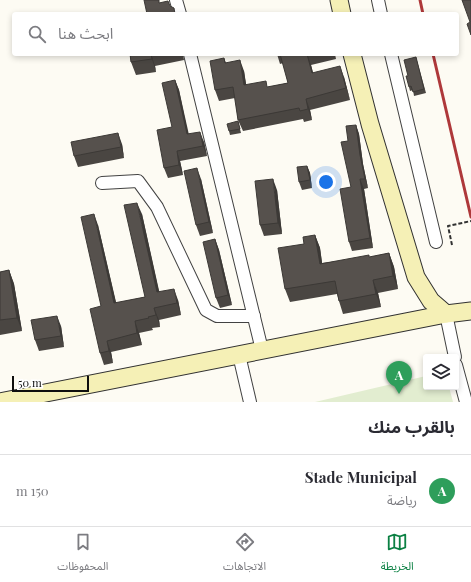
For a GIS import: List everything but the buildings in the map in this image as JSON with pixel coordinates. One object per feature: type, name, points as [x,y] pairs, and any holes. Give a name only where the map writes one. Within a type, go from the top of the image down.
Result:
[{"type":"main road","points":[[339,0],[342,12]]},
{"type":"main road","points":[[353,56],[370,124],[416,276],[431,301],[446,314]]},
{"type":"main road","points":[[1,402],[446,314],[471,311]]},
{"type":"street","points":[[176,0],[179,12]]},
{"type":"street","points":[[378,0],[381,12]]},
{"type":"street","points":[[190,56],[262,350]]},
{"type":"street","points":[[391,56],[436,242]]},
{"type":"street","points":[[102,183],[138,181],[157,207],[206,310],[217,316],[254,316]]},
{"type":"street","points":[[446,314],[454,354]]},
{"type":"street","points":[[239,355],[250,402]]},
{"type":"street","points":[[459,376],[466,402]]},
{"type":"path","points":[[452,245],[448,226],[471,221]]},
{"type":"green space","points":[[423,377],[423,390],[450,390],[453,402],[315,402]]},
{"type":"railway","points":[[420,0],[423,12]]},
{"type":"railway","points":[[433,56],[471,217]]},
{"type":"place","name":"Stade Municipal","points":[[399,394]]}]
